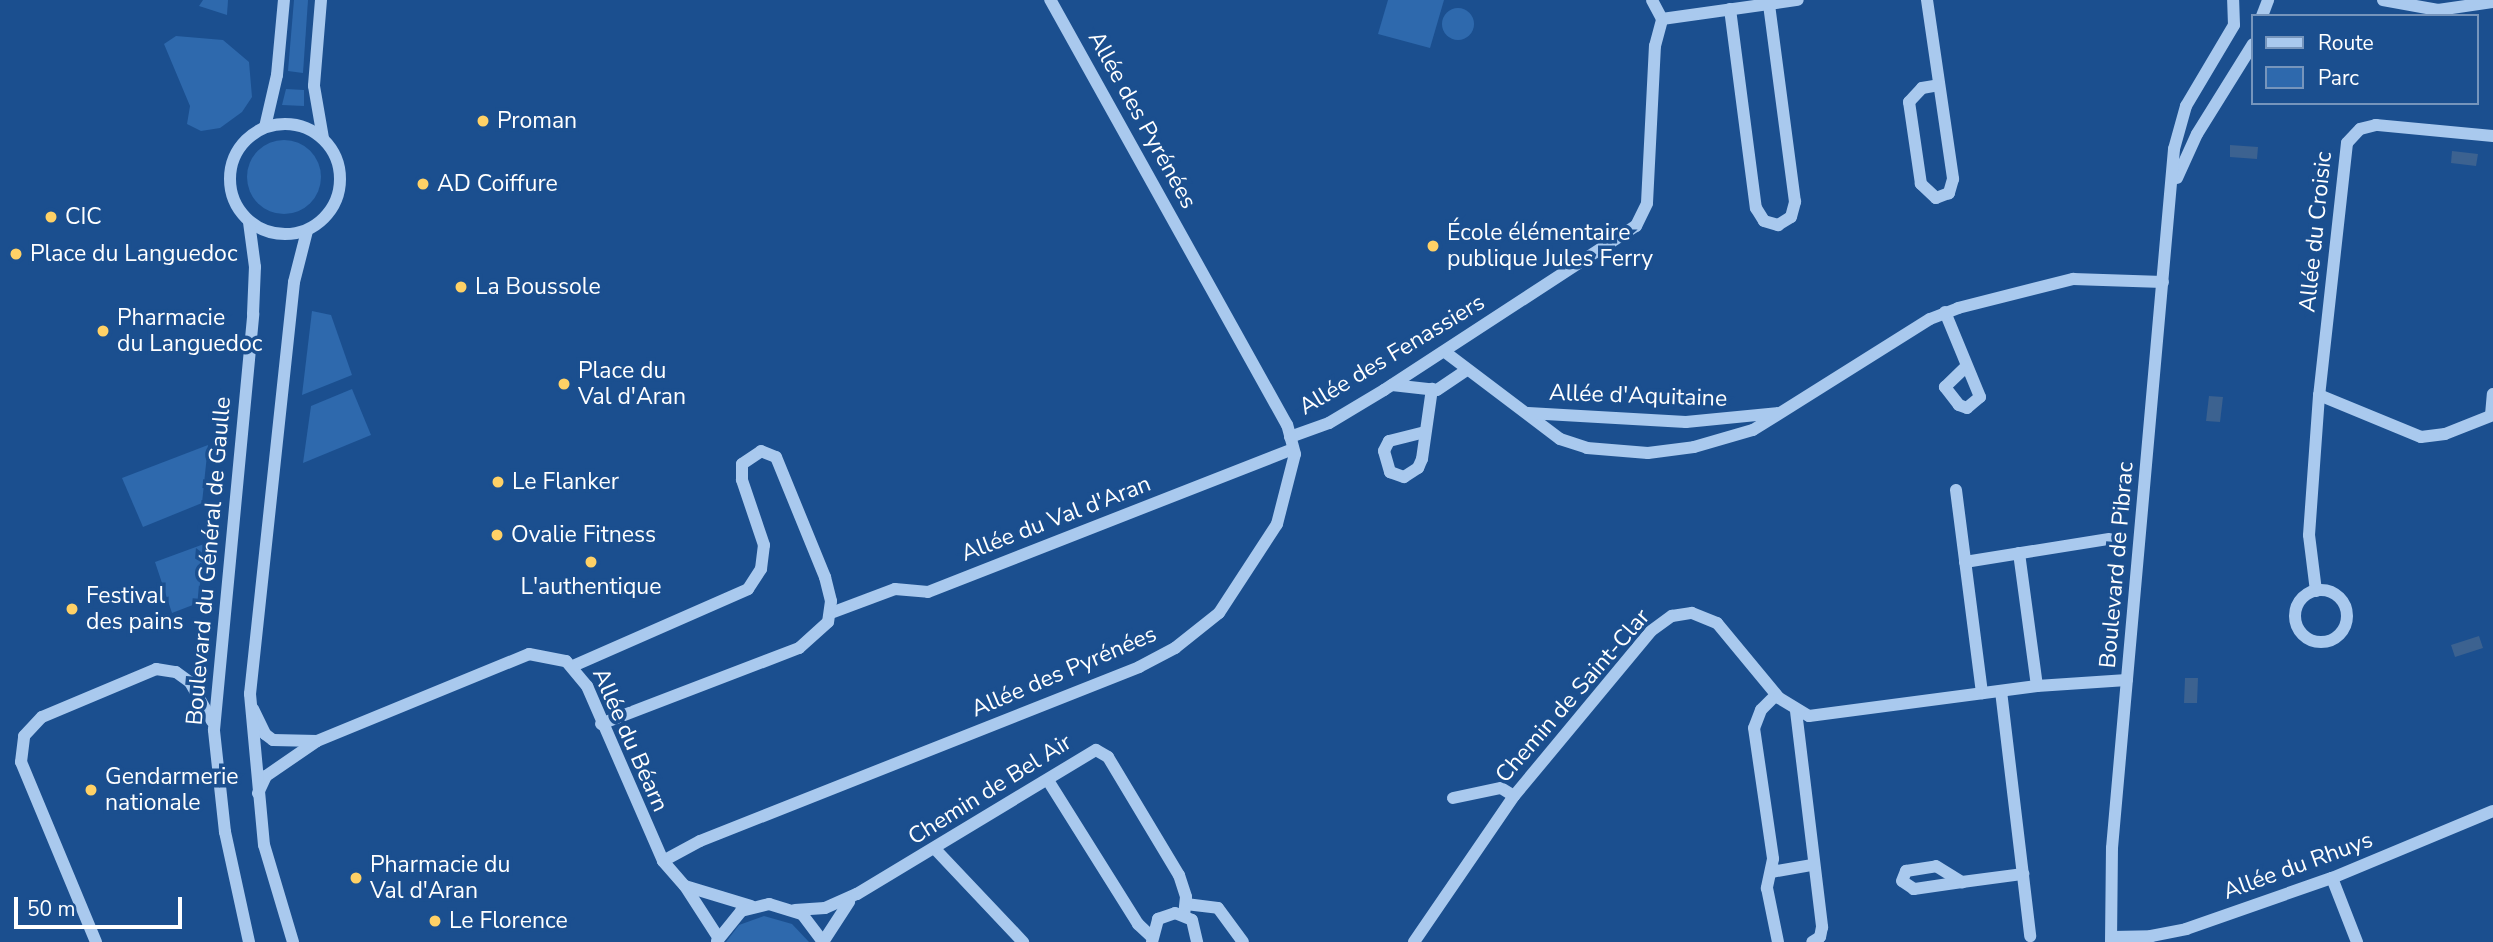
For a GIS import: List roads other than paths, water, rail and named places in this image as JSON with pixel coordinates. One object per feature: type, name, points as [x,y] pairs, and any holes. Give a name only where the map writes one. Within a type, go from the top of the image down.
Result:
[{"type":"street","points":[[265,127],[277,75],[284,0]]},
{"type":"street","points":[[293,942],[267,857],[257,797],[250,694],[293,290],[307,231],[335,205],[341,186],[340,169],[323,138],[314,86],[321,0]]},
{"type":"street","name":"Allée des Pyrénées","points":[[663,861],[700,841],[1139,667],[1194,637],[1220,613],[1265,549],[1284,504],[1292,443],[1278,406],[1050,0]]},
{"type":"street","points":[[1652,0],[1662,19],[1798,0]]},
{"type":"street","points":[[1927,0],[1953,179],[1949,192],[1936,198],[1921,184],[1909,102],[1922,88],[1938,85]]},
{"type":"street","name":"Boulevard de Pibrac","points":[[2111,940],[2112,848],[2179,124],[2234,25],[2232,0]]},
{"type":"street","points":[[2383,0],[2438,10],[2493,2]]},
{"type":"street","points":[[1730,9],[1756,208],[1764,221],[1778,225],[1791,217],[1795,202],[1769,4]]},
{"type":"street","name":"Allée des Fenassiers","points":[[1292,443],[1445,352],[1625,236],[1640,221],[1647,203],[1655,46],[1662,19]]},
{"type":"street","name":"Boulevard de Pibrac","points":[[2172,192],[2197,134],[2252,46]]},
{"type":"street","points":[[307,231],[267,232],[249,222],[231,194],[229,176],[240,146],[265,127],[296,124],[323,138]]},
{"type":"street","name":"Allée du Croisic","points":[[2316,591],[2309,535],[2319,395],[2347,143],[2360,130],[2376,125],[2493,136]]},
{"type":"street","name":"Boulevard du Général de Gaulle","points":[[249,222],[255,267],[253,314],[214,730],[225,832],[249,942]]},
{"type":"street","name":"Allée d'Aquitaine","points":[[1445,352],[1465,371],[1571,444],[1648,453],[1733,437],[1787,411],[1945,312],[2073,279],[2163,282]]},
{"type":"street","points":[[1945,312],[1967,366]]},
{"type":"street","points":[[1392,385],[1432,389],[1447,387],[1465,371]]},
{"type":"street","points":[[1425,432],[1432,389]]},
{"type":"street","points":[[2319,395],[2421,437],[2445,434],[2492,415],[2493,394]]},
{"type":"street","name":"Allée d'Aquitaine","points":[[1528,414],[1711,422],[1787,411]]},
{"type":"street","name":"Allée du Val d'Aran","points":[[831,613],[895,589],[928,592],[1292,443]]},
{"type":"street","points":[[573,666],[730,600],[753,583],[764,561],[764,545],[740,472],[746,458],[761,451],[780,464],[825,577],[831,613],[821,632],[799,648],[601,724]]},
{"type":"street","points":[[1956,490],[1982,694]]},
{"type":"street","points":[[1965,562],[2109,539]]},
{"type":"street","points":[[2019,552],[2037,686]]},
{"type":"street","points":[[2316,591],[2341,598],[2347,615],[2342,632],[2327,642],[2309,639],[2295,617],[2301,600],[2316,591]]},
{"type":"street","name":"Chemin de Saint-Clar","points":[[1414,942],[1514,796],[1651,631],[1672,616],[1692,613],[1717,624],[1776,695],[1796,711]]},
{"type":"street","name":"Allée du Béarn","points":[[257,797],[265,776],[317,741],[529,654],[549,654],[573,666],[587,686],[601,724],[663,861],[685,886],[717,939]]},
{"type":"street","points":[[96,942],[21,762],[24,736],[42,717],[156,669],[176,672],[190,682],[209,708],[214,730]]},
{"type":"street","points":[[1812,942],[1822,930],[1812,865],[1796,711],[1819,717],[2037,686],[2127,680]]},
{"type":"street","points":[[2001,691],[2030,936]]},
{"type":"street","name":"Allée du Béarn","points":[[250,694],[265,734],[282,742],[317,741]]},
{"type":"street","points":[[1776,695],[1761,710],[1754,728],[1771,872],[1766,888],[1778,942]]},
{"type":"street","name":"Chemin de Bel Air","points":[[751,906],[778,904],[795,910],[825,908],[857,894],[1049,782],[1089,753],[1102,752],[1179,875],[1185,910],[1196,928],[1197,942]]},
{"type":"street","points":[[1049,782],[1138,924],[1151,939],[1158,919],[1199,902],[1218,908],[1243,942]]},
{"type":"street","points":[[1453,798],[1501,788],[1514,796]]},
{"type":"street","name":"Allée du Rhuys","points":[[2111,940],[2177,931],[2332,878],[2493,811]]},
{"type":"street","points":[[936,850],[1023,942]]},
{"type":"street","points":[[1771,872],[1812,865]]},
{"type":"street","points":[[1962,882],[2024,874]]},
{"type":"street","points":[[2332,878],[2357,942]]},
{"type":"street","points":[[685,886],[751,906]]},
{"type":"street","name":"Chemin de Bel Air","points":[[823,942],[835,917],[857,894]]},
{"type":"street","points":[[717,939],[732,918],[751,906]]},
{"type":"street","points":[[795,910],[809,920],[823,942]]},
{"type":"place","name":"Proman","points":[[483,121]]},
{"type":"place","name":"AD Coiffure","points":[[423,184]]},
{"type":"place","name":"CIC","points":[[51,217]]},
{"type":"place","name":"École élémentaire publique Jules Ferry","points":[[1433,246]]},
{"type":"place","name":"Place du Languedoc","points":[[16,254]]},
{"type":"place","name":"La Boussole","points":[[461,287]]},
{"type":"place","name":"Pharmacie du Languedoc","points":[[103,331]]},
{"type":"place","name":"Place du Val d'Aran","points":[[564,384]]},
{"type":"place","name":"Le Flanker","points":[[498,482]]},
{"type":"place","name":"Ovalie Fitness","points":[[497,535]]},
{"type":"place","name":"L'authentique","points":[[591,562]]},
{"type":"place","name":"Festival des pains","points":[[72,609]]},
{"type":"place","name":"Gendarmerie nationale","points":[[91,790]]},
{"type":"place","name":"Pharmacie du Val d'Aran","points":[[356,878]]},
{"type":"place","name":"Le Florence","points":[[435,921]]}]
